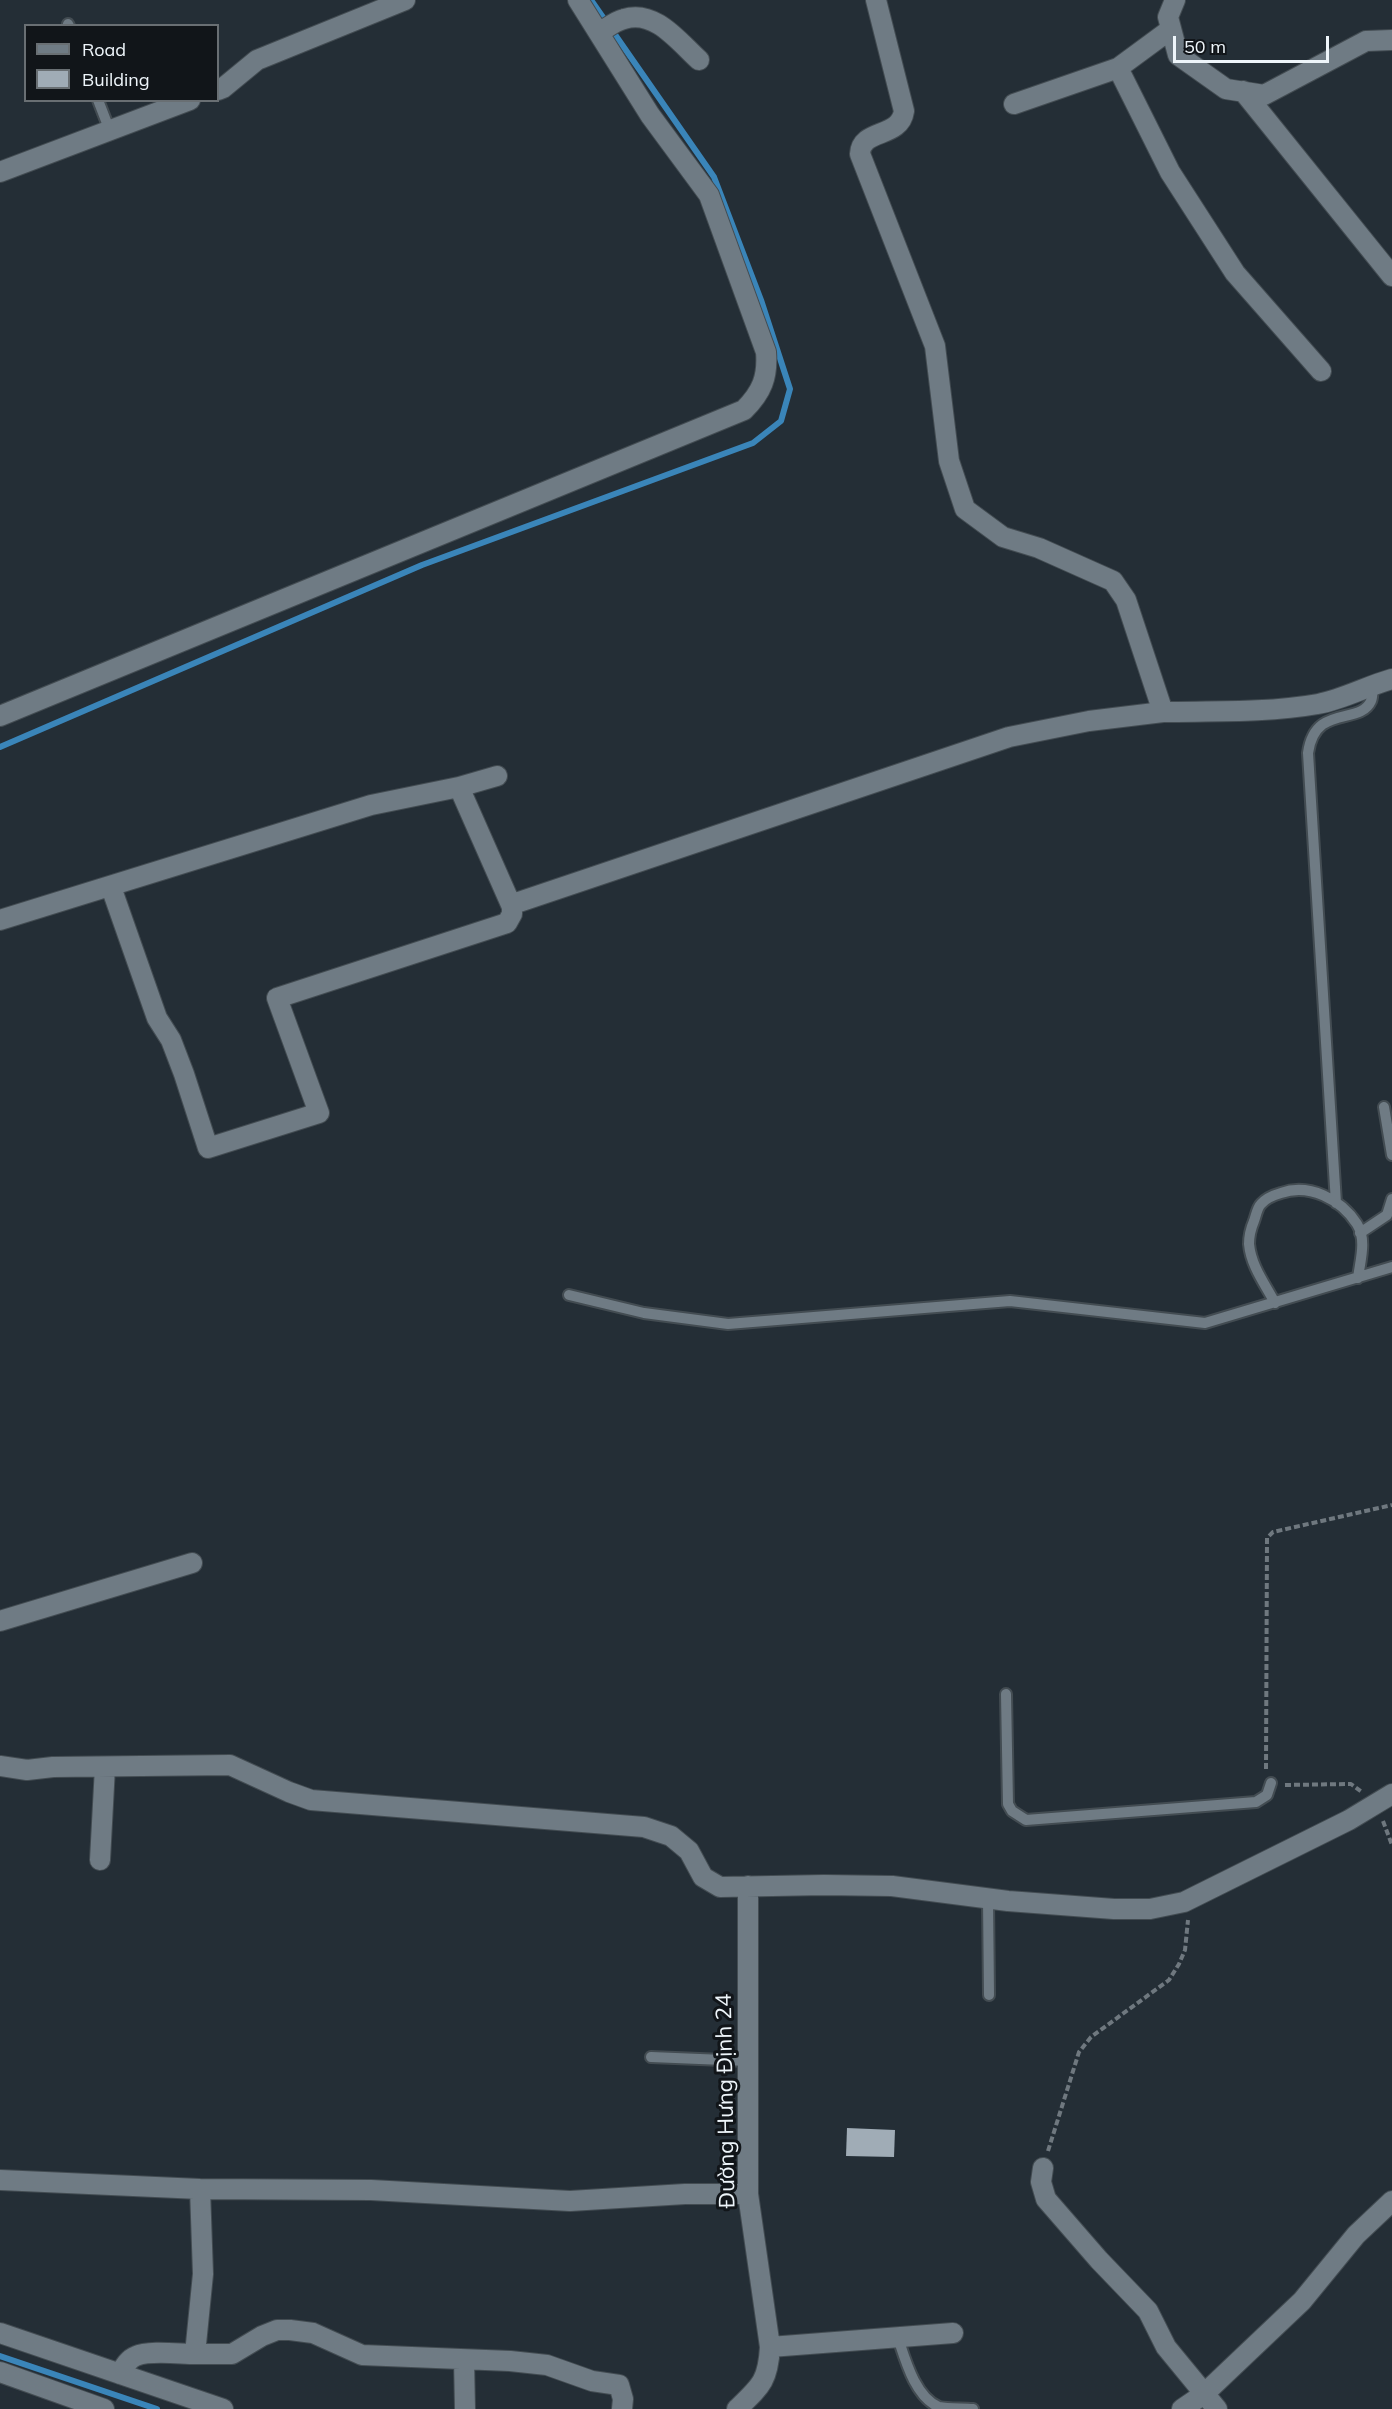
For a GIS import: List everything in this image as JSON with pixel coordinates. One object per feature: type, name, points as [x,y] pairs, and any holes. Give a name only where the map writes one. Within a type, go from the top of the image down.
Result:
[{"type":"street","points":[[219,90],[257,60],[405,0]]},
{"type":"street","points":[[0,716],[744,410],[755,399],[764,384],[767,369],[766,352],[709,195],[650,115],[609,27],[578,0]]},
{"type":"street","points":[[876,0],[904,111],[898,126],[865,141],[860,154],[935,346],[949,461],[965,509],[1003,537],[1039,548],[1113,581],[1126,600],[1163,712]]},
{"type":"street","points":[[1175,0],[1168,17],[1178,55],[1226,89],[1264,95],[1366,41],[1392,40]]},
{"type":"street","points":[[609,27],[632,17],[652,20],[665,28],[699,60]]},
{"type":"street","points":[[1014,104],[1118,68],[1171,29]]},
{"type":"street","points":[[1118,68],[1170,172],[1235,273],[1321,371]]},
{"type":"street","points":[[1243,92],[1392,276]]},
{"type":"street","points":[[0,172],[185,102]]},
{"type":"street","points":[[512,907],[516,903],[1009,737],[1089,721],[1163,712],[1268,710],[1299,706],[1328,701],[1392,679]]},
{"type":"street","points":[[0,920],[360,808],[459,787],[497,776]]},
{"type":"street","points":[[111,887],[157,1018],[171,1040],[184,1074],[208,1148],[319,1113],[278,998],[507,923],[512,914],[512,907],[459,787]]},
{"type":"street","points":[[0,1621],[192,1563]]},
{"type":"street","points":[[0,1766],[27,1770],[53,1767],[230,1765],[311,1800],[644,1827],[671,1836],[689,1851],[703,1876],[720,1887],[892,1886],[988,1899],[1114,1909],[1141,1909],[1184,1902],[1349,1820],[1384,1799]]},
{"type":"street","points":[[100,1860],[105,1767]]},
{"type":"street","name":"Đường Hưng Định 24","points":[[737,2409],[761,2386],[769,2366],[770,2347],[748,2194],[748,1886]]},
{"type":"street","points":[[1043,2168],[1041,2182],[1046,2199],[1099,2260],[1148,2311],[1166,2347],[1210,2402]]},
{"type":"street","points":[[0,2180],[200,2189],[371,2190],[570,2201],[674,2195],[748,2194]]},
{"type":"street","points":[[195,2354],[202,2274],[200,2189]]},
{"type":"street","points":[[1182,2409],[1210,2402],[1302,2301],[1356,2235],[1392,2201]]},
{"type":"street","points":[[120,2374],[135,2356],[144,2354],[232,2354],[262,2336],[290,2330],[313,2333],[362,2355],[547,2365],[592,2381],[619,2385],[623,2399],[622,2409]]},
{"type":"street","points":[[0,2333],[224,2409]]},
{"type":"street","points":[[770,2347],[953,2333]]},
{"type":"street","points":[[464,2360],[465,2409]]},
{"type":"street","points":[[0,2372],[104,2409]]},
{"type":"lane","points":[[99,102],[110,131]]},
{"type":"lane","points":[[1336,1203],[1308,753],[1310,741],[1319,727],[1330,719],[1363,709],[1371,702],[1373,686]]},
{"type":"lane","points":[[1384,1107],[1392,1155]]},
{"type":"lane","points":[[1275,1303],[1253,1263],[1249,1242],[1260,1205],[1270,1197],[1287,1191],[1305,1190],[1320,1193],[1336,1203],[1357,1224],[1363,1246],[1358,1278]]},
{"type":"lane","points":[[1360,1233],[1387,1215],[1392,1199]]},
{"type":"lane","points":[[569,1295],[644,1314],[728,1324],[1010,1301],[1205,1323],[1392,1268]]},
{"type":"lane","points":[[1006,1694],[1008,1804],[1012,1811],[1026,1820],[1256,1802],[1267,1795],[1271,1783]]},
{"type":"lane","points":[[988,1899],[989,1995]]},
{"type":"lane","points":[[651,2057],[748,2061]]},
{"type":"lane","points":[[898,2338],[907,2367],[926,2396],[939,2407],[973,2409]]},
{"type":"path","points":[[1392,1505],[1273,1532],[1267,1538],[1265,1767],[1271,1783],[1290,1786],[1351,1784],[1384,1799],[1392,1845]]},
{"type":"path","points":[[1043,2168],[1079,2052],[1091,2037],[1169,1980],[1185,1950],[1191,1899]]},
{"type":"building","points":[[847,2128],[895,2130],[894,2157],[846,2156]]},
{"type":"waterway","points":[[0,747],[422,565],[753,443],[781,421],[790,389],[761,300],[714,177],[591,0]]},
{"type":"waterway","points":[[0,2356],[157,2409]]}]
